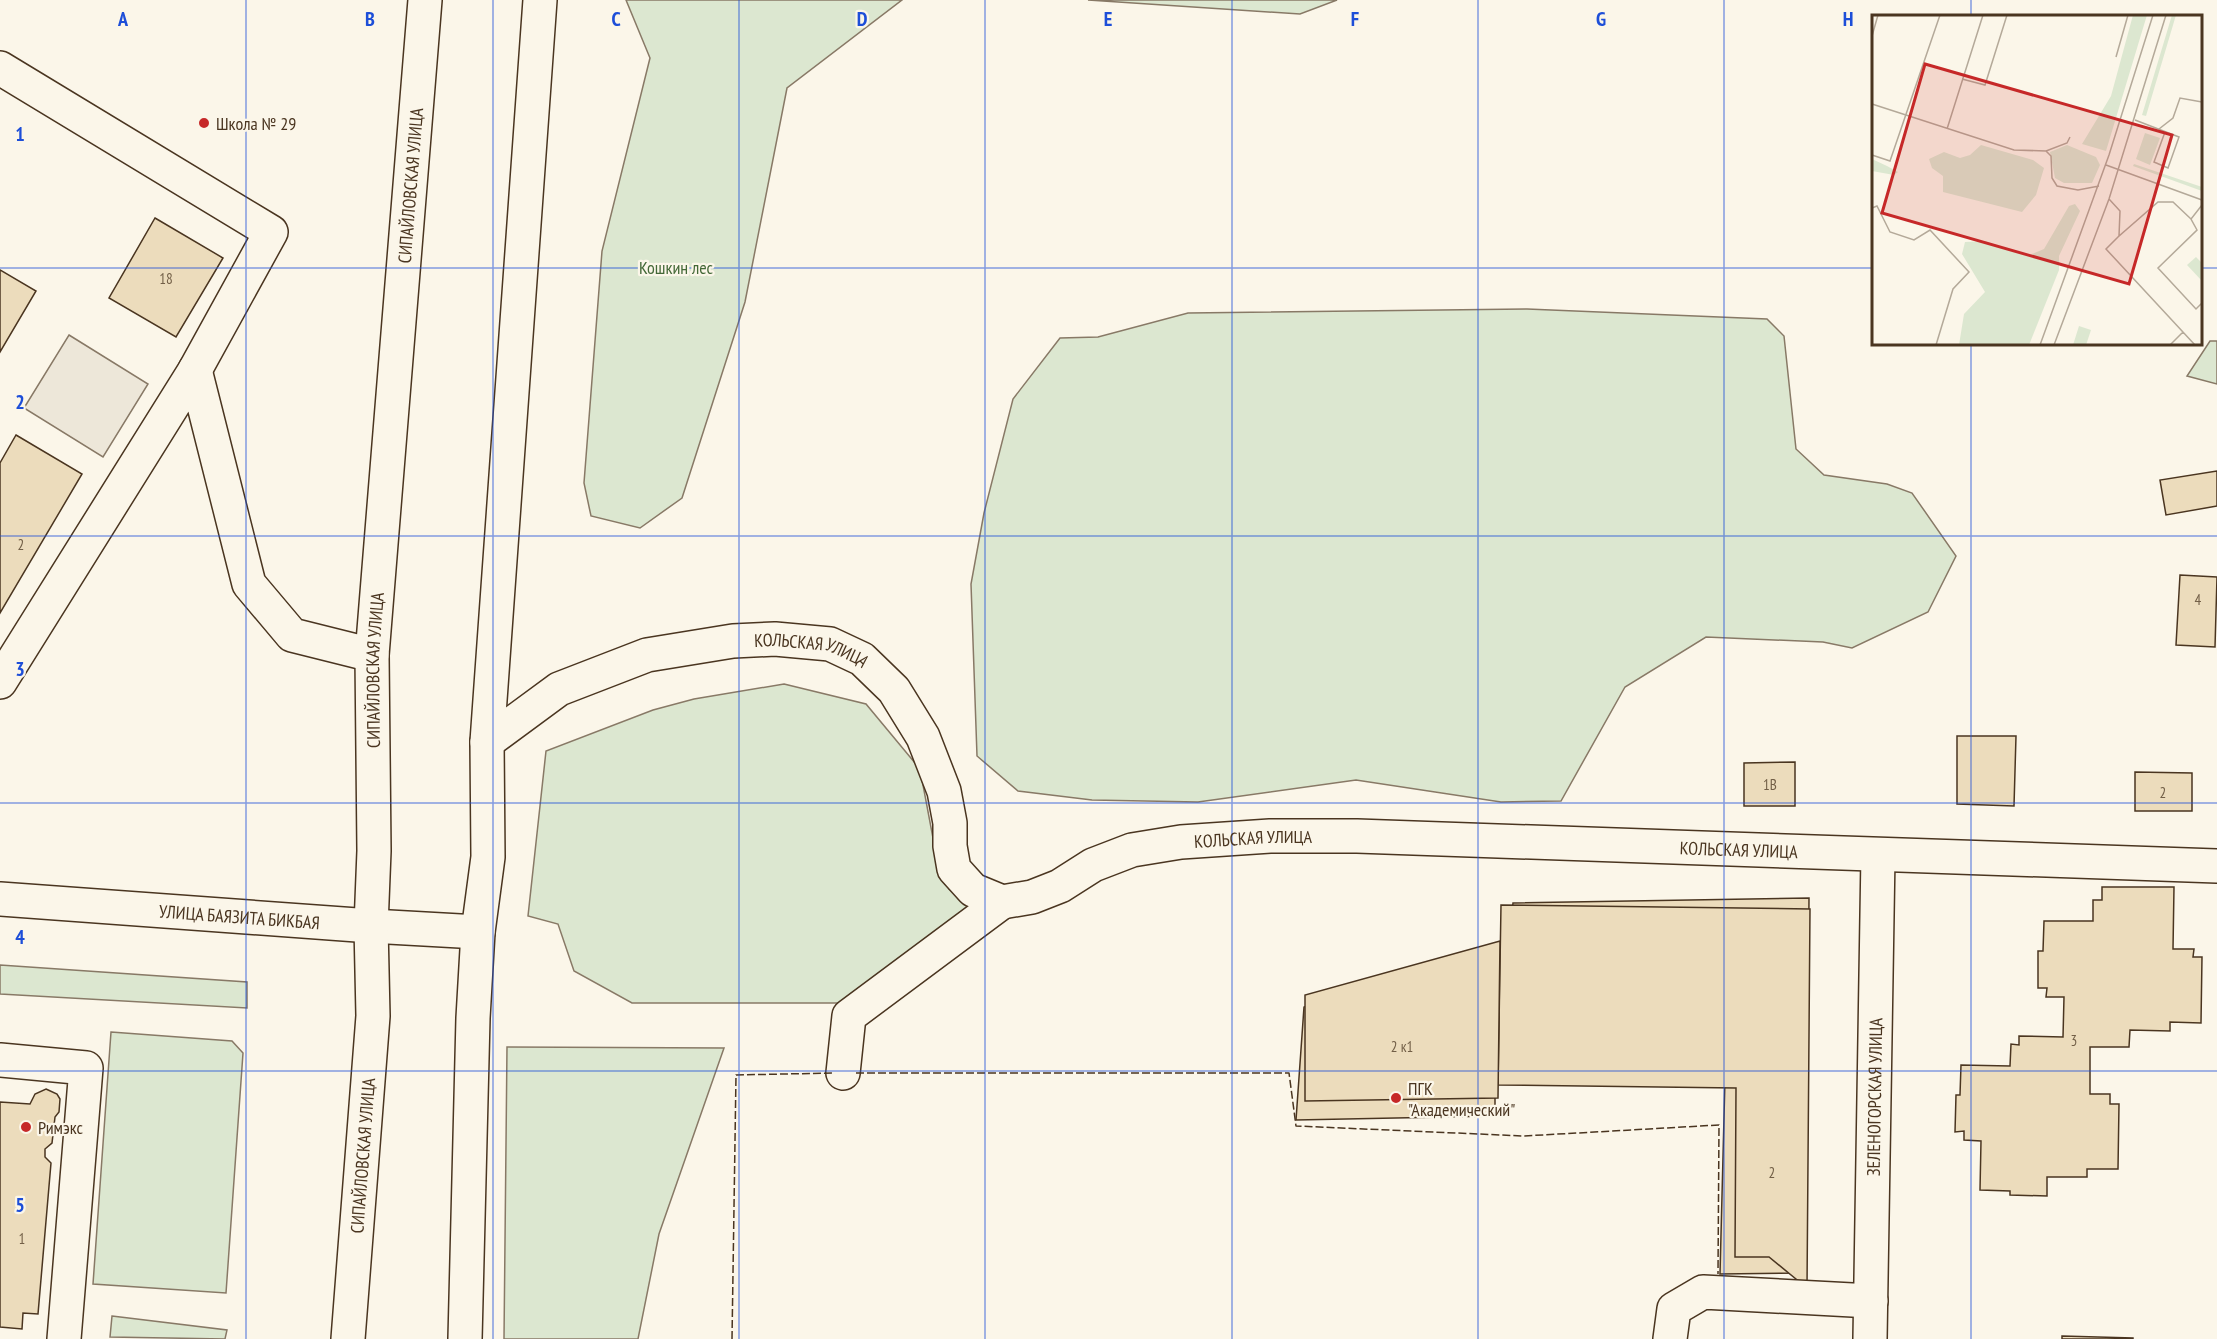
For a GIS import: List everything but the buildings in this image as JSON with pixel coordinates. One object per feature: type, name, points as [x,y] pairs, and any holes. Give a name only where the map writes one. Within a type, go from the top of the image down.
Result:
[{"type":"main road","name":"СИПАЙЛОВСКАЯ УЛИЦА","points":[[348,1339],[372,1016],[371,926],[374,851],[372,655],[425,0]]},
{"type":"main road","points":[[465,1339],[472,1047],[478,932],[488,857],[487,742],[540,0]]},
{"type":"main road","points":[[0,68],[271,232],[195,370],[0,682]]},
{"type":"main road","points":[[195,370],[249,584],[292,635],[372,655]]},
{"type":"main road","name":"КОЛЬСКАЯ УЛИЦА","points":[[487,742],[559,688],[647,655],[733,641],[775,639],[830,644],[862,659],[894,690],[922,737],[944,791],[950,823],[950,846],[954,870],[973,890],[1002,902],[1032,897],[1060,886],[1094,865],[1132,850],[1181,842],[1270,836],[1357,836],[2217,866]]},
{"type":"main road","name":"ЗЕЛЕНОГОРСКАЯ УЛИЦА","points":[[1870,1339],[1878,855]]},
{"type":"main road","name":"УЛИЦА БАЯЗИТА БИКБАЯ","points":[[0,899],[478,932]]},
{"type":"main road","points":[[843,1073],[849,1016],[1002,902]]},
{"type":"main road","points":[[0,1060],[86,1068],[64,1339]]},
{"type":"main road","points":[[1670,1339],[1674,1309],[1702,1292],[1871,1301]]},
{"type":"green space","name":"Кошкин лес","points":[[626,0],[902,0],[787,88],[745,302],[682,498],[640,528],[591,516],[584,483],[602,251],[650,58]]},
{"type":"green space","points":[[1088,0],[1337,0],[1300,14]]},
{"type":"green space","points":[[1527,309],[1767,319],[1784,336],[1796,449],[1824,475],[1887,484],[1912,493],[1956,556],[1928,612],[1852,648],[1823,642],[1706,637],[1625,687],[1561,801],[1501,802],[1356,780],[1198,802],[1092,800],[1018,791],[977,756],[971,584],[984,513],[1013,399],[1060,338],[1098,337],[1188,313]]},
{"type":"green space","points":[[2210,341],[2217,341],[2217,384],[2187,376]]},
{"type":"green space","points":[[784,684],[866,704],[920,769],[936,854],[949,889],[972,907],[843,1003],[632,1003],[574,971],[558,924],[528,916],[546,751],[653,710],[694,699]]},
{"type":"green space","points":[[0,965],[247,982],[247,1008],[0,994]]},
{"type":"green space","points":[[111,1032],[232,1041],[243,1053],[226,1293],[93,1284]]},
{"type":"green space","points":[[507,1047],[724,1048],[659,1234],[638,1339],[504,1339]]},
{"type":"green space","points":[[112,1316],[227,1330],[225,1339],[110,1337]]},
{"type":"shaded area","points":[[69,335],[148,384],[103,457],[24,408]]},
{"type":"fence","points":[[732,1339],[736,1075],[832,1073]]},
{"type":"fence","points":[[856,1073],[1289,1073],[1296,1126],[1524,1136],[1719,1125],[1718,1274]]},
{"type":"place","name":"Школа № 29","points":[[204,123]]},
{"type":"place","name":"ПГК \"Академический\"","points":[[1396,1098]]},
{"type":"place","name":"Римэкс","points":[[26,1127]]}]
